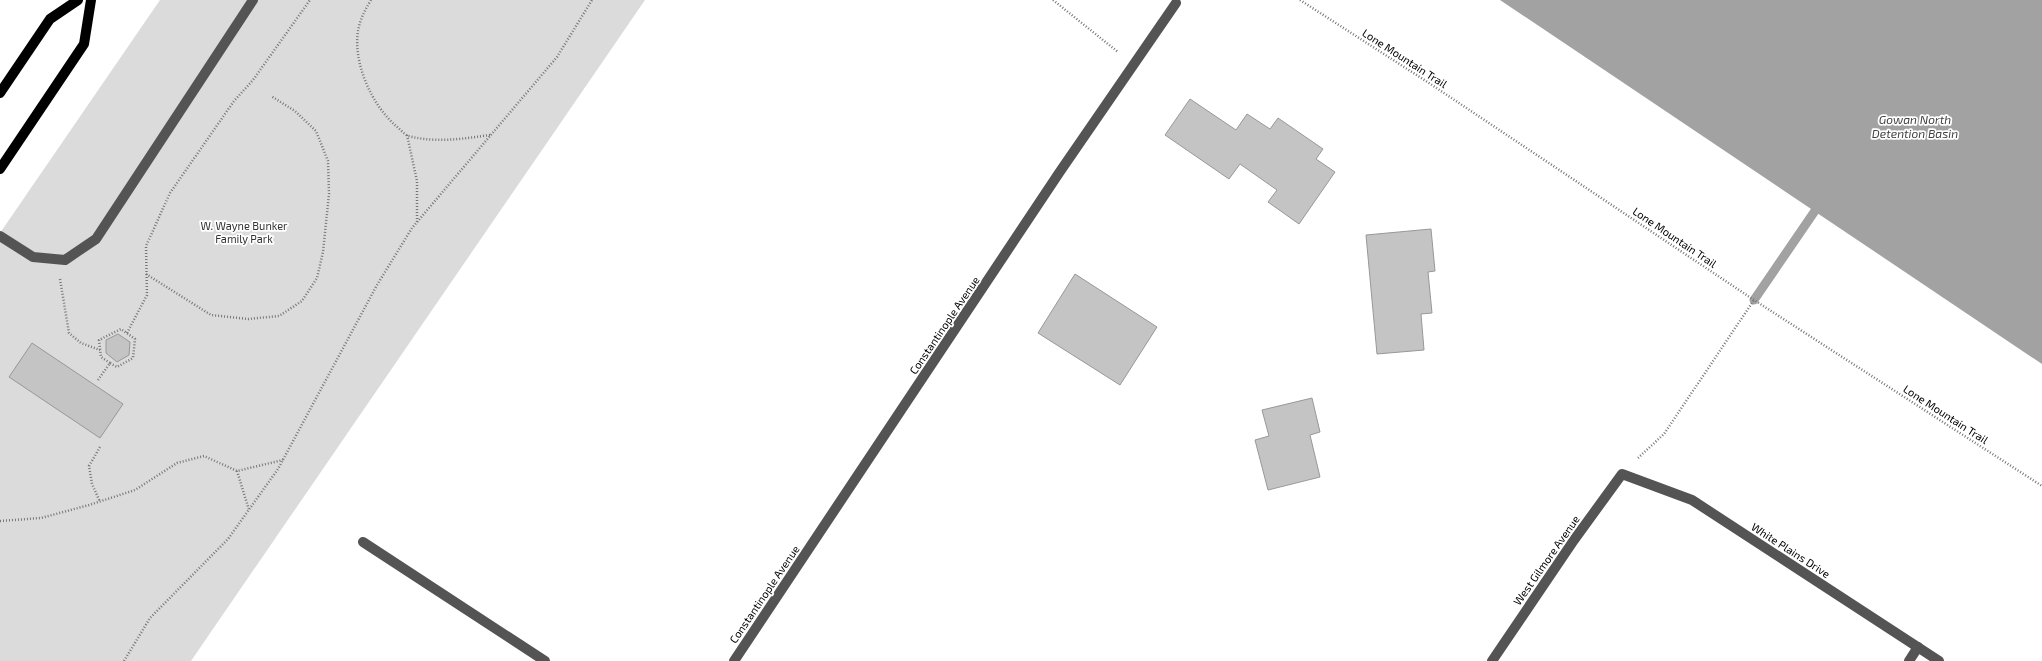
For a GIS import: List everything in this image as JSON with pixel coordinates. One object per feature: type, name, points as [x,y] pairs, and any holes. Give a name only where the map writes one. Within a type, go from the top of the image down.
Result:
[{"type":"main road","points":[[0,93],[50,19],[78,0]]},
{"type":"main road","points":[[0,169],[84,44],[91,0]]},
{"type":"street","points":[[0,236],[34,256],[65,260],[96,239],[253,0]]},
{"type":"street","name":"Constantinople Avenue","points":[[734,661],[1055,179],[1176,3]]},
{"type":"street","name":"White Plains Drive","points":[[1622,474],[1692,500],[1939,661]]},
{"type":"street","name":"West Gilmore Avenue","points":[[1492,661],[1574,540],[1622,474]]},
{"type":"street","points":[[363,542],[545,661]]},
{"type":"street","points":[[1909,661],[1918,647]]},
{"type":"path","points":[[127,333],[147,295],[146,246],[170,193],[234,101],[253,80],[310,0]]},
{"type":"path","points":[[371,0],[363,12],[358,31],[359,60],[372,98],[388,119],[407,135],[447,141],[490,134]]},
{"type":"path","points":[[124,661],[150,618],[228,539],[249,510],[283,460],[377,285],[417,223],[490,134],[557,57],[592,0]]},
{"type":"path","points":[[1053,0],[1098,35],[1133,66]]},
{"type":"path","name":"Lone Mountain Trail","points":[[1300,0],[1429,83],[1754,300],[2042,486]]},
{"type":"path","points":[[146,274],[211,315],[248,319],[279,316],[302,300],[317,278],[323,252],[329,194],[328,161],[316,131],[295,111],[271,96]]},
{"type":"path","points":[[407,135],[417,181],[417,223]]},
{"type":"path","points":[[59,275],[69,333],[81,343],[100,350]]},
{"type":"path","points":[[1622,474],[1664,434],[1754,300]]},
{"type":"path","points":[[121,329],[127,333],[135,339],[133,358],[117,367],[101,356],[99,340],[121,329]]},
{"type":"path","points":[[98,380],[110,362]]},
{"type":"path","points":[[100,447],[88,466],[92,484],[100,502]]},
{"type":"path","points":[[0,521],[41,518],[100,502],[135,490],[177,463],[204,456],[237,471],[283,460]]},
{"type":"path","points":[[237,471],[249,510]]},
{"type":"green space","name":"W. Wayne Bunker Family Park","points":[[160,0],[645,0],[191,661],[0,661],[0,233]]},
{"type":"water","name":"Gowan North Detention Basin","points":[[1500,0],[2042,0],[2042,364]]},
{"type":"building","points":[[1190,99],[1236,130],[1247,114],[1270,129],[1278,118],[1323,149],[1316,159],[1335,172],[1299,224],[1268,202],[1277,190],[1240,164],[1229,179],[1165,135]]},
{"type":"building","points":[[1431,229],[1435,271],[1428,272],[1432,313],[1421,314],[1424,350],[1377,354],[1366,235]]},
{"type":"building","points":[[1075,274],[1157,327],[1120,385],[1038,333]]},
{"type":"building","points":[[118,334],[130,342],[129,355],[117,362],[106,353],[106,340]]},
{"type":"building","points":[[32,343],[123,404],[100,438],[9,377]]},
{"type":"building","points":[[1312,398],[1320,432],[1310,435],[1320,477],[1268,490],[1255,440],[1269,436],[1262,410]]},
{"type":"waterway","points":[[1754,300],[1821,202]]}]
